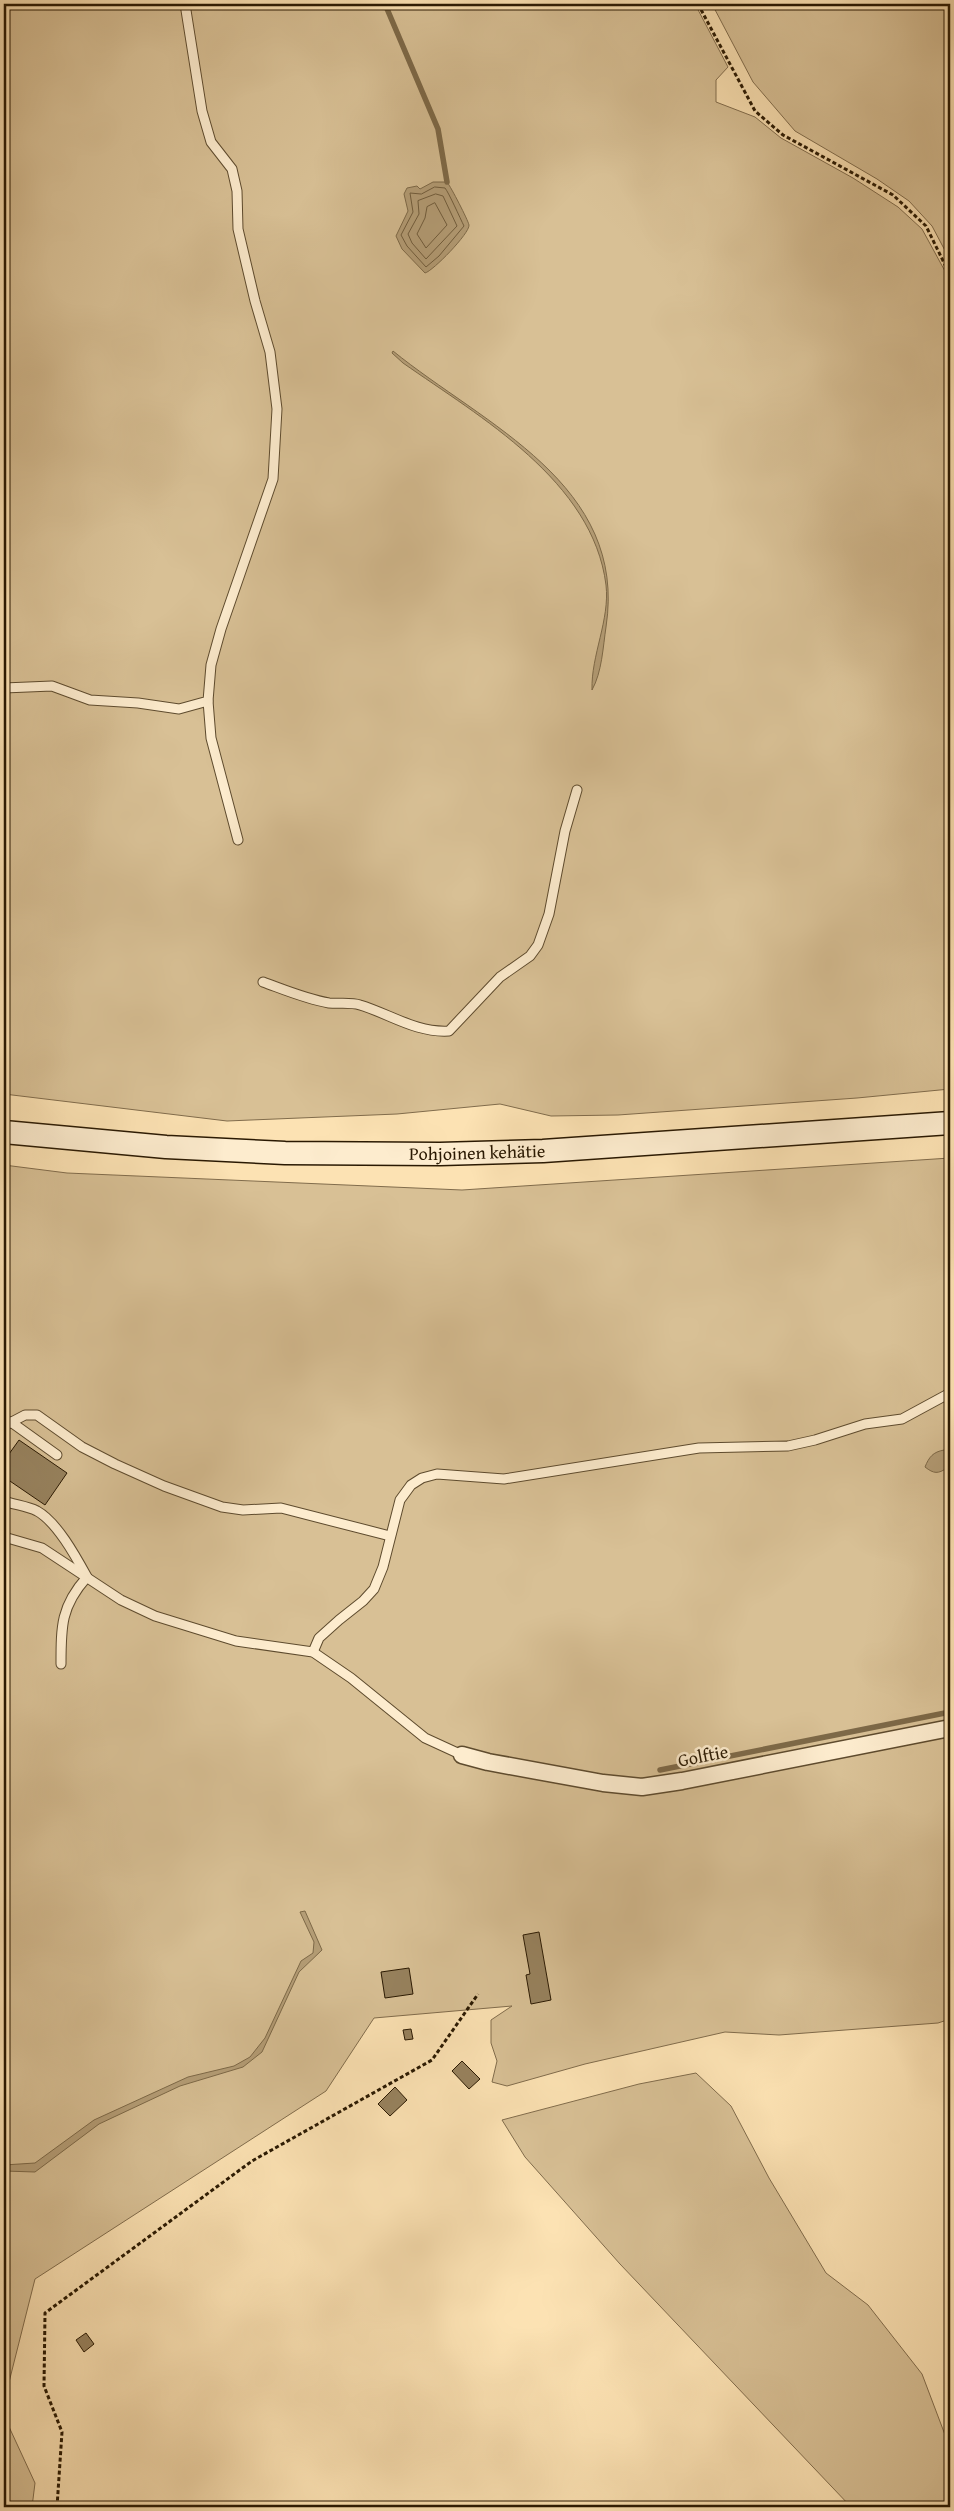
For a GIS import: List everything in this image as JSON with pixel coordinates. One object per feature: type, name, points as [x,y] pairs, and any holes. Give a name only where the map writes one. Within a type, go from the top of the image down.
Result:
[{"type":"main road","name":"Pohjoinen kehätie","points":[[4,1132],[166,1147],[285,1154],[440,1154],[582,1148],[950,1123]]},
{"type":"street","name":"Golftie","points":[[462,1755],[488,1762],[603,1783],[642,1787],[682,1781],[950,1728]]},
{"type":"lane","points":[[185,4],[202,111],[211,142],[232,169],[237,190],[238,229],[255,301],[270,352],[277,409],[273,479],[221,629],[211,666],[208,701],[211,738],[238,840]]},
{"type":"lane","points":[[4,688],[52,686],[90,700],[179,709],[208,701]]},
{"type":"lane","points":[[263,982],[303,998],[331,1003],[359,1004],[399,1021],[433,1032],[449,1031],[500,977],[530,956],[538,945],[548,921],[565,832],[578,790]]},
{"type":"lane","points":[[312,1652],[319,1638],[363,1601],[374,1589],[383,1567],[400,1500],[411,1484],[422,1478],[437,1474],[504,1479],[700,1448],[788,1446],[815,1440],[865,1424],[902,1419],[950,1393]]},
{"type":"lane","points":[[8,1424],[25,1415],[37,1415],[82,1447],[115,1464],[164,1486],[222,1507],[243,1510],[282,1508],[390,1536]]},
{"type":"lane","points":[[8,1424],[57,1454]]},
{"type":"lane","points":[[4,1501],[38,1512],[47,1519],[74,1554],[87,1576]]},
{"type":"lane","points":[[4,1537],[42,1548],[121,1600],[155,1616],[236,1641],[312,1652],[351,1678],[425,1738],[462,1755]]},
{"type":"lane","points":[[61,1664],[62,1624],[67,1606],[75,1590],[87,1576]]},
{"type":"path","points":[[698,4],[756,111],[783,135],[893,195],[926,226],[950,275]]},
{"type":"path","points":[[57,2507],[62,2432],[44,2386],[45,2313],[252,2161],[432,2060],[478,1994]]},
{"type":"shaded area","points":[[4,4],[695,4],[728,67],[716,80],[716,102],[755,117],[781,138],[853,178],[898,207],[922,229],[946,273],[950,288],[950,1089],[857,1098],[618,1115],[551,1116],[500,1104],[397,1114],[227,1121],[4,1094]]},
{"type":"shaded area","points":[[712,4],[950,4],[950,260],[932,226],[909,201],[877,179],[795,131],[753,82]]},
{"type":"shaded area","points":[[950,1158],[950,2019],[938,2023],[779,2035],[725,2032],[585,2064],[507,2086],[492,2082],[497,2061],[491,2043],[491,2020],[512,2006],[374,2018],[326,2091],[35,2279],[4,2402],[4,1165],[67,1173],[462,1190]]},
{"type":"shaded area","points":[[696,2073],[731,2106],[769,2178],[826,2273],[868,2305],[922,2374],[950,2448],[950,2507],[851,2507],[620,2264],[525,2157],[502,2120],[639,2084]]},
{"type":"shaded area","points":[[4,2416],[35,2483],[32,2507],[4,2507]]},
{"type":"water","points":[[433,182],[447,182],[469,225],[464,236],[435,266],[425,273],[402,249],[396,236],[408,211],[404,194],[407,188],[417,186],[420,189]]},
{"type":"water","points":[[393,351],[506,433],[542,463],[572,496],[595,534],[607,577],[607,594],[597,548],[580,514],[556,483],[528,455],[498,430],[403,363],[392,353]]},
{"type":"water","points":[[607,601],[603,651],[598,675],[592,690],[594,664]]},
{"type":"water","points":[[944,1450],[949,1457],[947,1468],[936,1472],[925,1467],[932,1455]]},
{"type":"water","points":[[305,1911],[322,1950],[299,1972],[262,2052],[243,2067],[180,2086],[99,2124],[35,2172],[4,2171],[4,2165],[35,2163],[94,2120],[188,2077],[234,2066],[250,2057],[265,2038],[301,1961],[313,1953],[314,1942],[300,1912]]},
{"type":"building","points":[[19,1440],[67,1473],[45,1505],[4,1477],[4,1461]]},
{"type":"building","points":[[539,1932],[551,2000],[531,2004],[526,1975],[530,1974],[523,1935]]},
{"type":"building","points":[[409,1968],[413,1994],[385,1998],[381,1972]]},
{"type":"building","points":[[411,2029],[413,2039],[405,2040],[403,2030]]},
{"type":"building","points":[[462,2061],[480,2079],[469,2089],[452,2071]]},
{"type":"building","points":[[395,2087],[407,2100],[390,2116],[378,2104]]},
{"type":"building","points":[[86,2333],[94,2344],[84,2352],[76,2340]]},
{"type":"waterway","points":[[385,4],[438,129],[447,182]]},
{"type":"waterway","points":[[660,1770],[950,1712]]}]
